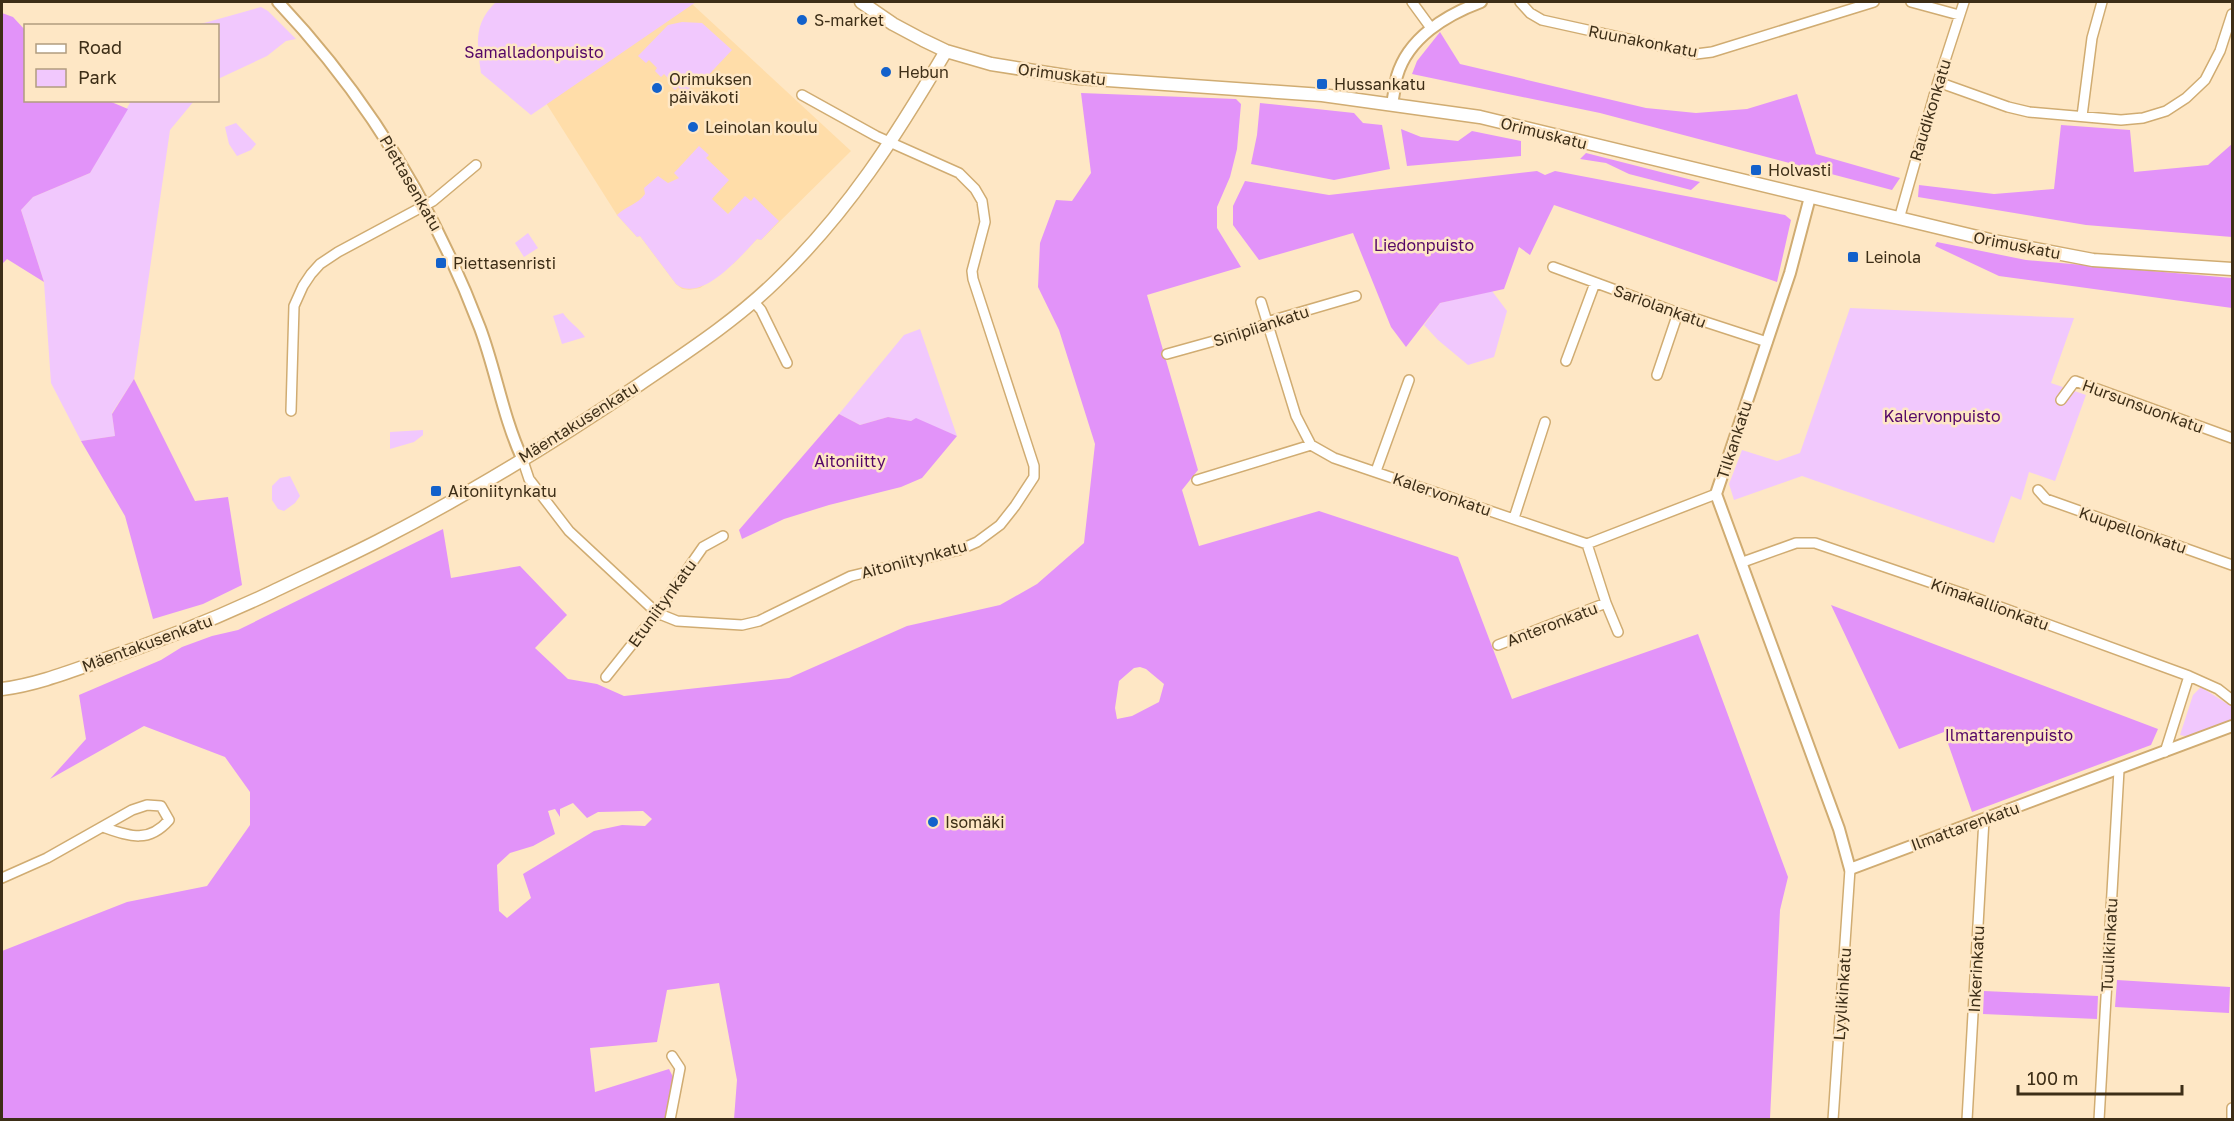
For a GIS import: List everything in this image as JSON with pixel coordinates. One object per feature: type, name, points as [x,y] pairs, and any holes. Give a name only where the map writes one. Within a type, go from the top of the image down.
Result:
[{"type":"main road","name":"Orimuskatu","points":[[861,2],[893,24],[946,51],[991,64],[1079,78],[1322,95],[1480,117],[1994,241],[2093,260],[2232,269]]},
{"type":"main road","name":"Mäentakusenkatu","points":[[2,689],[20,687],[83,667],[201,624],[379,540],[471,490],[585,421],[739,314],[775,282],[832,221],[866,179],[891,143],[946,51]]},
{"type":"street","name":"Piettasenkatu","points":[[278,2],[328,58],[358,98],[399,160],[425,206],[451,258],[481,329],[522,458]]},
{"type":"street","points":[[1412,2],[1431,28]]},
{"type":"street","points":[[1392,104],[1398,75],[1416,43],[1431,28],[1459,10],[1481,2]]},
{"type":"street","name":"Ruunakonkatu","points":[[1520,2],[1530,13],[1542,20],[1696,54],[1721,49],[1874,2]]},
{"type":"street","points":[[1911,2],[1959,15]]},
{"type":"street","name":"Raudikonkatu","points":[[1899,219],[1938,82],[1964,2]]},
{"type":"street","points":[[2082,116],[2092,38],[2102,2]]},
{"type":"street","points":[[1938,82],[2019,110],[2121,120],[2144,118],[2166,111],[2186,98],[2205,80],[2220,51],[2232,14]]},
{"type":"street","name":"Aitoniitynkatu","points":[[522,458],[529,479],[568,529],[657,613],[677,621],[742,625],[759,621],[851,576],[959,550],[977,542],[1000,525],[1034,477],[1034,459],[973,279],[972,271],[985,222],[982,201],[975,189],[959,173],[891,143],[802,95]]},
{"type":"street","points":[[291,411],[294,306],[303,286],[320,264],[338,252],[425,206],[476,165]]},
{"type":"street","name":"Tilkankatu","points":[[1809,197],[1797,250],[1716,494],[1743,561],[1839,829],[1850,868]]},
{"type":"street","name":"Sariolankatu","points":[[1553,267],[1678,313],[1767,342]]},
{"type":"street","points":[[1566,361],[1595,283]]},
{"type":"street","name":"Sinipiiankatu","points":[[1167,354],[1257,329],[1267,322],[1356,296]]},
{"type":"street","points":[[753,301],[761,310],[787,363]]},
{"type":"street","points":[[1197,480],[1311,445],[1296,416],[1261,302]]},
{"type":"street","points":[[1657,375],[1678,313]]},
{"type":"street","points":[[1376,471],[1409,380]]},
{"type":"street","name":"Hursunsuonkatu","points":[[2061,400],[2075,381],[2232,438]]},
{"type":"street","points":[[1514,518],[1545,423]]},
{"type":"street","name":"Kalervonkatu","points":[[1311,445],[1334,458],[1587,544]]},
{"type":"street","name":"Kuupellonkatu","points":[[2038,490],[2046,499],[2232,565]]},
{"type":"street","points":[[1587,544],[1716,494]]},
{"type":"street","name":"Etuniitynkatu","points":[[606,677],[657,613],[703,547],[723,536]]},
{"type":"street","name":"Kimakallionkatu","points":[[1743,561],[1796,543],[1815,543],[1970,596],[2189,676],[2218,689],[2232,700]]},
{"type":"street","name":"Anteronkatu","points":[[1587,544],[1618,632]]},
{"type":"street","name":"Anteronkatu","points":[[1498,645],[1606,603]]},
{"type":"street","points":[[2165,752],[2189,676]]},
{"type":"street","name":"Ilmattarenkatu","points":[[1850,868],[2119,770],[2232,726]]},
{"type":"street","name":"Tuulikinkatu","points":[[2099,1119],[2119,770]]},
{"type":"street","points":[[2,878],[47,858],[132,810],[147,805],[161,806],[169,820],[160,830],[146,836],[132,837],[103,827]]},
{"type":"street","name":"Inkerinkatu","points":[[1967,1119],[1984,819]]},
{"type":"street","name":"Lyylikinkatu","points":[[1833,1119],[1850,868]]},
{"type":"street","points":[[670,1119],[680,1068],[672,1056]]},
{"type":"street","points":[[2232,1108],[2232,1119]]},
{"type":"shaded area","name":"Leinolan koulu","points":[[692,4],[851,151],[761,240],[757,239],[734,263],[700,288],[689,290],[682,289],[676,284],[640,236],[637,237],[617,215],[546,103]]},
{"type":"green space","name":"Samalladonpuisto","points":[[496,2],[696,2],[531,115],[481,73],[478,35],[483,18]]},
{"type":"green space","points":[[261,7],[296,39],[286,41],[267,56],[219,79],[219,24],[201,24]]},
{"type":"green space","points":[[2,13],[13,17],[24,29],[24,102],[111,102],[128,109],[90,173],[33,197],[21,210],[44,282],[7,259],[2,264]]},
{"type":"green space","points":[[682,22],[702,23],[732,50],[699,85],[695,82],[685,94],[678,87],[675,90],[668,83],[671,81],[664,74],[661,77],[655,71],[657,68],[649,60],[646,63],[638,56],[668,25]]},
{"type":"green space","points":[[1440,32],[1460,64],[1646,108],[1696,113],[1747,109],[1797,94],[1816,154],[1900,178],[1892,190],[1600,113],[1412,74],[1417,61]]},
{"type":"green space","points":[[1081,93],[1236,99],[1241,104],[1237,149],[1230,177],[1217,207],[1217,228],[1241,267],[1147,295],[1198,470],[1182,490],[1199,546],[1319,511],[1458,557],[1512,699],[1698,634],[1788,877],[1780,910],[1770,1119],[734,1119],[737,1080],[719,983],[667,990],[657,1042],[590,1048],[595,1092],[669,1069],[673,1077],[665,1119],[2,1120],[2,951],[127,902],[207,886],[250,825],[250,792],[225,757],[144,726],[50,779],[86,739],[79,695],[161,660],[182,647],[212,636],[238,630],[443,529],[451,578],[520,566],[567,615],[535,648],[568,679],[597,684],[624,696],[789,678],[907,626],[1000,605],[1037,584],[1084,543],[1095,444],[1059,330],[1038,287],[1040,243],[1056,200],[1072,201],[1091,173]],"holes":[[[1134,668],[1146,669],[1164,684],[1159,702],[1132,716],[1117,719],[1115,708],[1119,681]],[[573,803],[587,818],[598,812],[643,811],[652,819],[645,826],[622,825],[594,831],[523,874],[531,898],[507,918],[499,911],[497,865],[510,853],[533,846],[555,834],[548,811],[555,809],[560,817],[560,809]]]},
{"type":"green space","points":[[130,102],[193,102],[170,130],[134,379],[112,413],[115,436],[81,441],[51,383],[44,282],[21,210],[33,197],[90,173]]},
{"type":"green space","points":[[1260,103],[1354,113],[1363,123],[1382,125],[1390,169],[1334,180],[1251,164]]},
{"type":"green space","points":[[236,123],[256,144],[251,150],[237,156],[229,144],[225,127]]},
{"type":"green space","points":[[2061,125],[2130,130],[2134,172],[2208,165],[2232,144],[2232,237],[2086,225],[1918,197],[1919,185],[1994,194],[2054,189]]},
{"type":"green space","points":[[1401,129],[1421,137],[1458,141],[1472,131],[1521,141],[1521,156],[1407,166]]},
{"type":"green space","points":[[699,146],[709,155],[706,158],[729,180],[712,199],[728,214],[745,196],[751,201],[754,197],[779,221],[761,240],[757,239],[720,275],[697,288],[686,289],[676,284],[640,236],[637,237],[617,215],[642,198],[645,194],[644,188],[658,176],[668,183],[679,178],[674,173]]},
{"type":"green space","points":[[1586,153],[1700,182],[1691,190],[1629,174],[1606,163],[1580,159]]},
{"type":"green space","name":"Liedonpuisto","points":[[1537,171],[1545,175],[1555,171],[1785,215],[1791,220],[1777,282],[1554,205],[1530,255],[1519,247],[1504,289],[1440,303],[1406,347],[1391,327],[1353,233],[1259,260],[1233,225],[1233,206],[1245,181],[1329,195]]},
{"type":"green space","points":[[528,233],[538,248],[524,257],[515,243]]},
{"type":"green space","points":[[1937,242],[2026,260],[2232,278],[2232,308],[1999,276],[1935,246]]},
{"type":"green space","points":[[1492,291],[1507,311],[1494,357],[1468,365],[1424,325],[1440,303]]},
{"type":"green space","name":"Kalervonpuisto","points":[[1850,308],[2074,318],[2051,383],[2086,395],[2055,481],[2029,472],[2021,500],[2011,496],[1994,543],[1802,476],[1734,500],[1729,484],[1742,450],[1777,461],[1800,453]]},
{"type":"green space","points":[[563,313],[585,337],[562,344],[553,316]]},
{"type":"green space","points":[[920,329],[957,436],[916,419],[911,421],[888,417],[860,425],[839,414],[904,335]]},
{"type":"green space","points":[[134,379],[195,501],[228,497],[242,585],[203,604],[153,619],[125,516],[81,441],[115,436],[112,414]]},
{"type":"green space","name":"Aitoniitty","points":[[839,414],[860,425],[888,417],[911,421],[916,418],[957,436],[922,478],[901,487],[784,519],[742,539],[739,530]]},
{"type":"green space","points":[[423,430],[423,435],[414,442],[390,449],[390,432]]},
{"type":"green space","points":[[290,476],[300,496],[284,511],[278,509],[272,500],[272,486],[280,478]]},
{"type":"green space","name":"Ilmattarenpuisto","points":[[1831,605],[2158,729],[2151,745],[1972,812],[1944,732],[1899,749]]},
{"type":"green space","points":[[2201,687],[2232,707],[2232,719],[2189,737],[2180,735],[2193,695]]},
{"type":"green space","points":[[2117,980],[2230,987],[2229,1013],[2115,1007]]},
{"type":"green space","points":[[1984,991],[2098,996],[2097,1019],[1983,1014]]},
{"type":"place","name":"S-market","points":[[802,20]]},
{"type":"place","name":"Hebun","points":[[886,72]]},
{"type":"place","name":"Hussankatu","points":[[1322,84]]},
{"type":"place","name":"Orimuksen päiväkoti","points":[[657,88]]},
{"type":"place","name":"Leinolan koulu","points":[[693,127]]},
{"type":"place","name":"Holvasti","points":[[1756,170]]},
{"type":"place","name":"Leinola","points":[[1853,257]]},
{"type":"place","name":"Piettasenristi","points":[[441,263]]},
{"type":"place","name":"Aitoniitynkatu","points":[[436,491]]},
{"type":"place","name":"Isomäki","points":[[933,822]]}]
